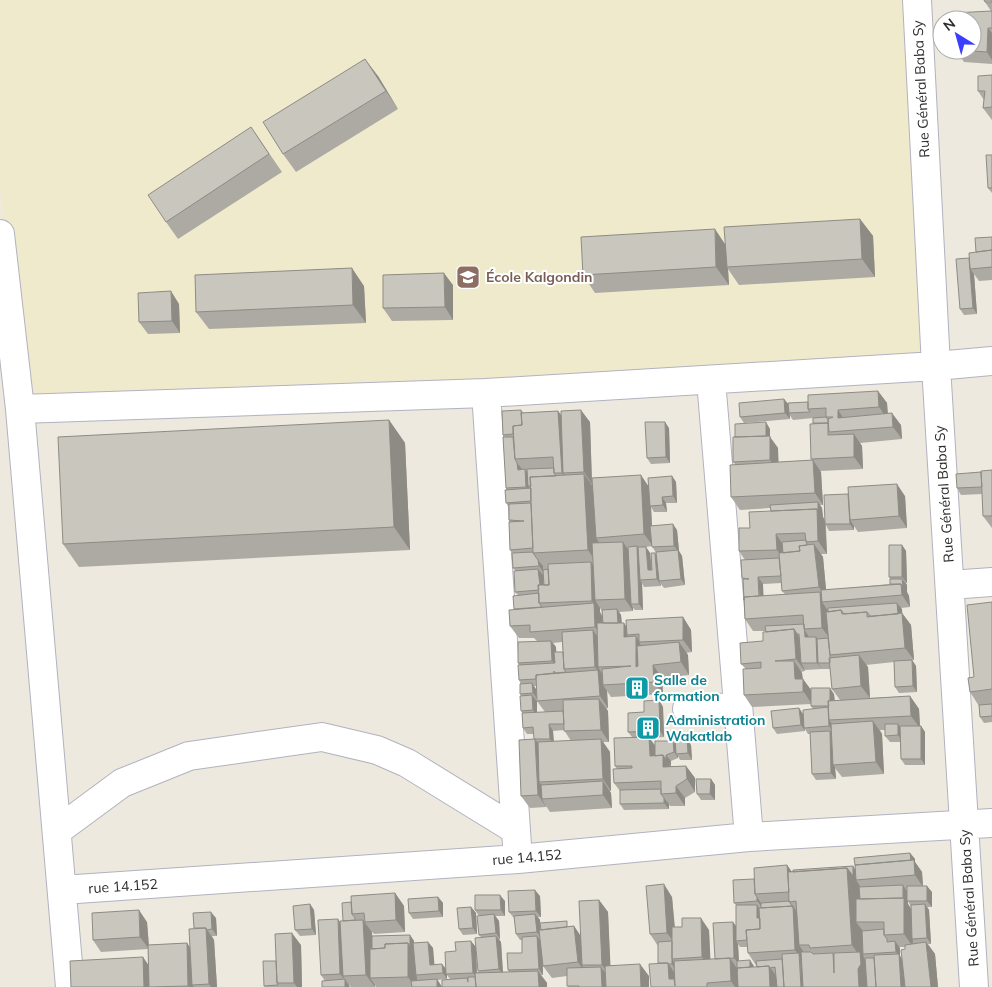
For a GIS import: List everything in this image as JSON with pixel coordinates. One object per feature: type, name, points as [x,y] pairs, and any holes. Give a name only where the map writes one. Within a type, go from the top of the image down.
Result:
[{"type":"street","name":"Rue Général Baba Sy","points":[[917,0],[936,366],[974,987]]},
{"type":"street","points":[[0,234],[20,409],[70,987]]},
{"type":"street","points":[[20,409],[486,393],[992,361]]},
{"type":"street","points":[[711,380],[749,837]]},
{"type":"street","points":[[486,393],[518,859]]},
{"type":"street","points":[[950,585],[992,582]]},
{"type":"street","points":[[687,709],[737,707]]},
{"type":"street","points":[[57,831],[122,783],[189,756],[322,736],[377,750],[407,763],[516,830]]},
{"type":"street","name":"rue 14.152","points":[[62,890],[518,859],[749,837],[992,823]]},
{"type":"shaded area","name":"École Kalgondin","points":[[0,0],[909,0],[931,365],[26,405],[0,190]]},
{"type":"building","points":[[992,11],[992,28],[988,28],[987,52],[982,52],[982,12]]},
{"type":"building","points":[[365,59],[386,91],[283,154],[263,122]]},
{"type":"building","points":[[992,75],[992,107],[983,108],[985,91],[978,91],[978,76]]},
{"type":"building","points":[[251,127],[269,154],[166,222],[148,195]]},
{"type":"building","points":[[986,155],[992,155],[992,188],[988,188]]},
{"type":"building","points":[[860,219],[862,259],[727,267],[724,227]]},
{"type":"building","points":[[715,229],[716,267],[583,275],[581,237]]},
{"type":"building","points":[[992,237],[992,250],[976,252],[975,238]]},
{"type":"building","points":[[992,250],[992,267],[970,269],[969,253]]},
{"type":"building","points":[[969,258],[973,308],[960,309],[956,259]]},
{"type":"building","points":[[352,268],[353,305],[196,312],[195,275]]},
{"type":"building","points":[[444,273],[445,307],[383,308],[383,275]]},
{"type":"building","points":[[171,291],[172,321],[139,322],[138,293]]},
{"type":"building","points":[[878,391],[879,407],[838,410],[838,418],[892,413],[893,427],[829,432],[828,419],[833,417],[826,417],[826,408],[808,409],[808,395]]},
{"type":"building","points":[[784,399],[785,413],[740,417],[739,403]]},
{"type":"building","points":[[808,402],[810,412],[789,413],[788,403]]},
{"type":"building","points":[[521,410],[522,425],[513,426],[513,434],[503,435],[502,411]]},
{"type":"building","points":[[581,410],[584,472],[563,473],[561,411]]},
{"type":"building","points":[[558,411],[562,473],[554,473],[553,457],[515,459],[513,426],[522,425],[521,413]]},
{"type":"building","points":[[826,417],[828,423],[813,423],[813,418]]},
{"type":"building","points":[[389,420],[394,527],[63,544],[58,437]]},
{"type":"building","points":[[645,422],[665,422],[666,457],[647,458]]},
{"type":"building","points":[[766,422],[766,436],[735,437],[735,424]]},
{"type":"building","points":[[828,423],[828,435],[854,434],[854,457],[811,459],[810,424]]},
{"type":"building","points":[[770,436],[770,460],[733,462],[733,437]]},
{"type":"building","points":[[503,437],[513,437],[515,459],[518,470],[525,469],[526,487],[506,488]]},
{"type":"building","points":[[813,460],[815,493],[731,497],[730,465]]},
{"type":"building","points":[[554,468],[556,476],[530,477],[531,486],[528,486],[527,469]]},
{"type":"building","points":[[992,470],[992,516],[983,516],[981,471]]},
{"type":"building","points":[[981,472],[982,487],[957,488],[956,474]]},
{"type":"building","points":[[584,474],[588,550],[533,553],[530,477]]},
{"type":"building","points":[[641,475],[644,534],[596,538],[592,478]]},
{"type":"building","points":[[672,476],[673,496],[662,497],[663,505],[650,506],[648,478]]},
{"type":"building","points":[[897,484],[899,516],[850,520],[848,487]]},
{"type":"building","points":[[531,488],[531,501],[506,503],[505,490]]},
{"type":"building","points":[[848,494],[850,524],[825,524],[824,495]]},
{"type":"building","points":[[818,502],[818,511],[817,509],[771,511],[770,505]]},
{"type":"building","points":[[531,503],[533,548],[510,550],[509,522],[524,521],[509,520],[509,504]]},
{"type":"building","points":[[817,509],[818,541],[806,542],[805,533],[776,534],[777,550],[739,551],[739,528],[750,528],[749,512]]},
{"type":"building","points":[[673,524],[674,546],[652,547],[650,526]]},
{"type":"building","points":[[806,540],[807,545],[799,546],[800,551],[783,553],[782,542]]},
{"type":"building","points":[[623,542],[625,599],[595,600],[592,543]]},
{"type":"building","points":[[814,544],[819,587],[782,591],[779,553],[800,551],[799,546]]},
{"type":"building","points":[[889,545],[902,545],[902,577],[889,577]]},
{"type":"building","points":[[637,546],[639,604],[631,604],[628,547]]},
{"type":"building","points":[[638,547],[646,547],[648,570],[652,570],[651,553],[655,553],[657,579],[640,580]]},
{"type":"building","points":[[678,550],[681,579],[659,581],[656,552]]},
{"type":"building","points":[[533,552],[539,566],[513,568],[512,553]]},
{"type":"building","points":[[779,558],[781,576],[758,577],[759,596],[744,597],[744,600],[743,579],[749,579],[742,578],[741,560]]},
{"type":"building","points":[[591,562],[592,601],[539,603],[538,585],[549,585],[548,564]]},
{"type":"building","points":[[538,569],[539,590],[515,592],[514,571]]},
{"type":"building","points":[[548,569],[549,585],[544,585],[543,570]]},
{"type":"building","points":[[890,579],[902,579],[903,586],[901,584],[890,584]]},
{"type":"building","points":[[901,584],[902,595],[822,602],[821,590]]},
{"type":"building","points":[[820,592],[822,628],[804,629],[803,615],[745,619],[744,597]]},
{"type":"building","points":[[539,593],[539,603],[542,607],[514,609],[513,596]]},
{"type":"building","points":[[992,602],[992,689],[970,692],[968,678],[974,677],[967,605]]},
{"type":"building","points":[[594,603],[595,627],[530,632],[530,625],[510,626],[509,610]]},
{"type":"building","points":[[897,603],[898,614],[870,616],[867,612],[844,614],[841,610],[828,612],[828,608]]},
{"type":"building","points":[[617,609],[618,623],[603,623],[602,610]]},
{"type":"building","points":[[841,610],[842,614],[867,612],[867,617],[902,613],[905,648],[830,655],[826,612]]},
{"type":"building","points":[[683,617],[683,640],[639,642],[639,634],[627,635],[626,620]]},
{"type":"building","points":[[597,623],[624,623],[624,637],[636,636],[636,667],[638,666],[637,646],[679,642],[681,662],[653,665],[654,682],[603,685],[602,669],[631,666],[598,667]]},
{"type":"building","points":[[804,624],[805,637],[816,637],[817,663],[801,663],[799,634],[794,629],[766,632],[765,626]]},
{"type":"building","points":[[794,629],[796,659],[775,661],[794,661],[795,679],[803,679],[803,692],[744,695],[743,669],[761,668],[761,662],[741,664],[740,643],[763,641],[763,632]]},
{"type":"building","points":[[593,630],[595,667],[564,669],[562,632]]},
{"type":"building","points":[[828,638],[830,663],[818,663],[817,639]]},
{"type":"building","points":[[551,641],[552,661],[518,663],[518,642]]},
{"type":"building","points":[[554,652],[563,652],[564,669],[566,672],[555,673],[554,671],[554,673],[536,675],[536,679],[519,680],[518,665],[555,663]]},
{"type":"building","points":[[859,655],[861,686],[832,689],[829,658]]},
{"type":"building","points":[[912,660],[913,686],[895,687],[894,661]]},
{"type":"building","points":[[598,670],[600,696],[537,701],[536,675]]},
{"type":"building","points":[[532,683],[533,693],[520,694],[520,684]]},
{"type":"building","points":[[811,688],[830,688],[829,706],[811,706]]},
{"type":"building","points":[[532,695],[533,710],[521,711],[520,696]]},
{"type":"building","points":[[910,696],[911,716],[829,720],[828,701]]},
{"type":"building","points":[[599,699],[601,730],[564,731],[563,700]]},
{"type":"building","name":"Administration Wakatlab","points":[[659,700],[660,731],[628,732],[628,713],[644,712],[644,701]]},
{"type":"building","points":[[992,704],[992,716],[980,717],[979,705]]},
{"type":"building","points":[[828,707],[829,726],[804,728],[803,710]]},
{"type":"building","points":[[799,708],[801,725],[773,728],[771,711]]},
{"type":"building","points":[[563,711],[564,724],[549,724],[550,739],[534,739],[533,727],[523,728],[522,713]]},
{"type":"building","points":[[873,721],[876,762],[833,765],[831,724]]},
{"type":"building","points":[[885,724],[898,724],[898,735],[885,736]]},
{"type":"building","points":[[900,726],[921,726],[921,759],[901,759]]},
{"type":"building","points":[[830,731],[831,773],[812,774],[810,732]]},
{"type":"building","points":[[649,737],[650,756],[663,755],[663,767],[686,766],[687,779],[676,786],[676,793],[661,794],[661,781],[614,783],[613,769],[632,768],[632,766],[615,766],[614,738]]},
{"type":"building","points":[[535,739],[538,795],[521,796],[519,740]]},
{"type":"building","points":[[601,739],[603,779],[539,782],[538,742]]},
{"type":"building","points":[[675,739],[687,739],[688,753],[676,754]]},
{"type":"building","points":[[655,741],[673,741],[674,752],[666,755],[666,760],[663,755],[655,756]]},
{"type":"building","points":[[696,779],[711,779],[710,794],[697,794]]},
{"type":"building","points":[[603,781],[603,795],[542,799],[541,785]]},
{"type":"building","points":[[661,789],[664,803],[620,804],[620,790]]},
{"type":"building","points":[[910,853],[911,860],[855,865],[854,858]]},
{"type":"building","points":[[914,860],[915,875],[856,880],[855,865]]},
{"type":"building","points":[[787,865],[789,892],[755,894],[754,868]]},
{"type":"building","points":[[853,866],[853,876],[847,868],[793,872],[793,870]]},
{"type":"building","points":[[847,868],[852,945],[810,948],[809,945],[799,945],[796,901],[789,902],[788,872]]},
{"type":"building","points":[[754,879],[757,901],[734,903],[733,880]]},
{"type":"building","points":[[664,884],[667,933],[650,934],[646,886]]},
{"type":"building","points":[[903,885],[903,898],[860,899],[859,887]]},
{"type":"building","points":[[907,886],[927,886],[927,901],[907,901]]},
{"type":"building","points":[[535,890],[536,911],[509,912],[508,891]]},
{"type":"building","points":[[395,893],[396,920],[365,922],[364,913],[352,914],[351,896]]},
{"type":"building","points":[[475,895],[500,895],[501,910],[475,910]]},
{"type":"building","points":[[438,897],[439,911],[409,913],[408,899]]},
{"type":"building","points":[[904,898],[904,934],[884,935],[884,922],[856,922],[856,899]]},
{"type":"building","points":[[599,900],[602,965],[582,965],[579,901]]},
{"type":"building","points":[[789,901],[792,906],[761,908],[761,903]]},
{"type":"building","points":[[351,902],[352,914],[355,920],[343,921],[342,903]]},
{"type":"building","points":[[310,904],[312,929],[295,930],[293,906]]},
{"type":"building","points":[[925,904],[927,938],[912,939],[911,905]]},
{"type":"building","points":[[736,905],[757,905],[757,918],[760,918],[760,929],[746,930],[747,940],[736,941]]},
{"type":"building","points":[[793,906],[795,950],[748,953],[746,930],[760,929],[759,908]]},
{"type":"building","points":[[471,907],[473,928],[459,929],[457,908]]},
{"type":"building","points":[[139,910],[140,937],[93,940],[92,913]]},
{"type":"building","points":[[211,912],[212,929],[194,928],[193,913]]},
{"type":"building","points":[[494,914],[496,933],[479,935],[477,916]]},
{"type":"building","points":[[535,914],[537,932],[516,934],[514,916]]},
{"type":"building","points":[[682,918],[701,918],[702,957],[672,959],[672,927],[682,927]]},
{"type":"building","points":[[338,919],[340,974],[321,975],[318,920]]},
{"type":"building","points":[[363,920],[366,975],[343,976],[340,921]]},
{"type":"building","points":[[567,921],[567,927],[541,930],[540,923]]},
{"type":"building","points":[[733,922],[734,958],[715,959],[713,923]]},
{"type":"building","points":[[574,926],[578,962],[543,966],[539,930]]},
{"type":"building","points":[[206,928],[209,984],[192,985],[189,929]]},
{"type":"building","points":[[884,929],[887,942],[895,941],[896,952],[863,954],[862,931]]},
{"type":"building","points":[[292,933],[294,983],[277,983],[275,934]]},
{"type":"building","points":[[410,935],[410,947],[408,943],[385,944],[385,948],[372,949],[372,936]]},
{"type":"building","points":[[496,936],[499,969],[478,971],[475,938]]},
{"type":"building","points":[[537,936],[539,969],[508,970],[507,953],[522,953],[522,937]]},
{"type":"building","points":[[471,941],[473,973],[446,974],[445,952],[456,951],[455,942]]},
{"type":"building","points":[[672,941],[672,964],[658,963],[658,942]]},
{"type":"building","points":[[428,942],[430,965],[442,964],[443,973],[416,975],[413,943]]},
{"type":"building","points":[[926,942],[931,987],[905,987],[901,950],[905,949],[905,945]]},
{"type":"building","points":[[187,943],[188,986],[149,987],[148,945]]},
{"type":"building","points":[[408,943],[408,977],[370,978],[370,949],[385,948],[385,944]]},
{"type":"building","points":[[801,952],[811,952],[813,954],[833,953],[834,973],[834,953],[860,952],[861,964],[858,969],[859,987],[803,987]]},
{"type":"building","points":[[799,953],[801,987],[784,987],[782,954]]},
{"type":"building","points":[[899,954],[901,987],[876,987],[874,955]]},
{"type":"building","points":[[143,957],[144,987],[71,987],[70,961]]},
{"type":"building","points":[[730,958],[731,981],[707,983],[707,987],[651,987],[649,964],[668,963],[669,979],[674,979],[675,986],[674,961]]},
{"type":"building","points":[[865,958],[874,958],[876,987],[867,987]]},
{"type":"building","points":[[782,959],[784,987],[777,987],[775,967],[757,967],[756,961]]},
{"type":"building","points":[[750,960],[750,967],[737,968],[737,961]]},
{"type":"building","points":[[263,961],[276,961],[278,985],[264,986]]},
{"type":"building","points":[[640,964],[641,987],[606,987],[605,966]]},
{"type":"building","points":[[769,966],[770,987],[738,987],[737,968]]},
{"type":"building","points":[[601,967],[602,987],[567,986],[567,968]]},
{"type":"building","points":[[538,971],[539,987],[476,987],[475,973]]},
{"type":"building","points":[[468,977],[475,977],[476,987],[442,987],[442,980],[467,978],[468,982]]},
{"type":"building","points":[[345,979],[345,987],[322,987],[322,981]]},
{"type":"building","points":[[437,979],[437,987],[412,987],[411,981]]},
{"type":"place","name":"École Kalgondin","points":[[468,277]]},
{"type":"place","name":"Salle de formation","points":[[637,688]]},
{"type":"place","name":"Administration Wakatlab","points":[[648,728]]}]
